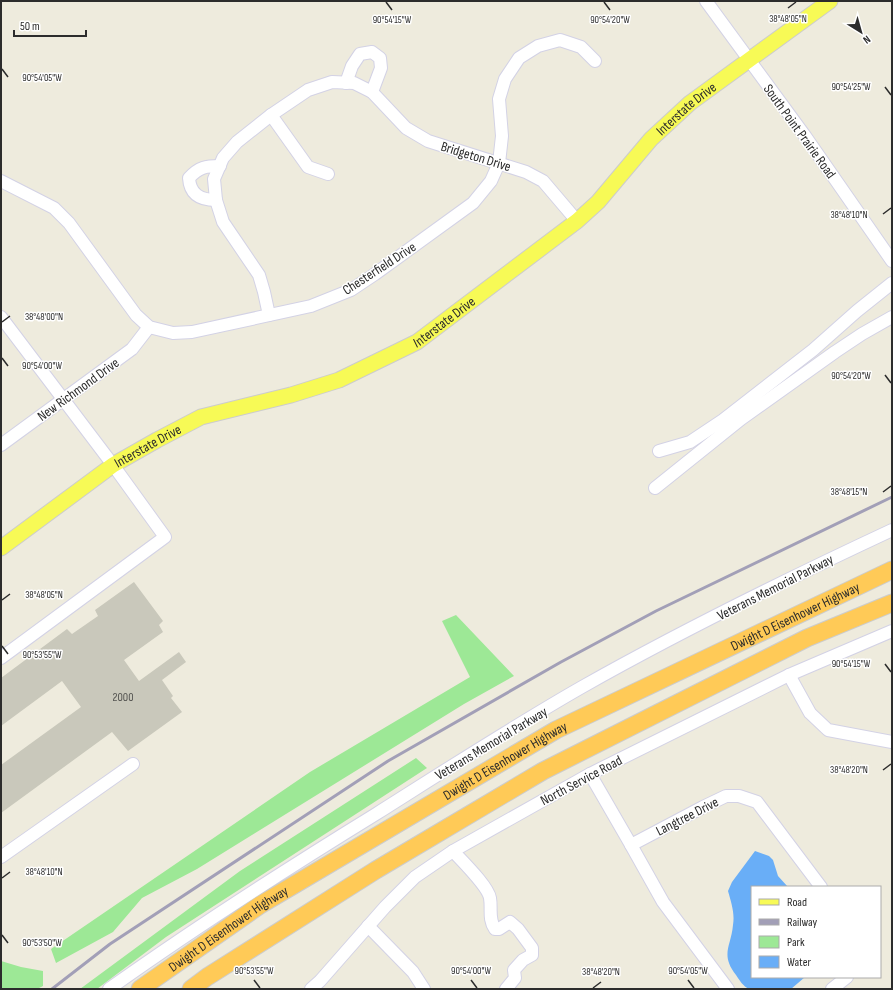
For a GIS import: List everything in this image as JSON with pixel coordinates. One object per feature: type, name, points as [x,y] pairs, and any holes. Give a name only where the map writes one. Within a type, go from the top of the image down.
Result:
[{"type":"highway","name":"Dwight D Eisenhower Highway","points":[[140,989],[260,905],[556,730],[892,570]]},
{"type":"highway","name":"Dwight D Eisenhower Highway","points":[[191,989],[207,977],[376,870],[543,771],[807,638],[892,603]]},
{"type":"main road","name":"Interstate Drive","points":[[1,548],[113,465],[201,417],[291,395],[339,380],[417,342],[577,221],[598,202],[651,139],[690,103],[830,1]]},
{"type":"street","name":"South Point Prairie Road","points":[[706,1],[805,136],[892,261]]},
{"type":"street","name":"Chesterfield Drive","points":[[1,181],[54,208],[69,223],[136,315],[150,327],[173,333],[192,332],[311,306],[351,290],[375,274],[473,203],[491,181],[499,163],[502,136],[499,99],[505,79],[519,58],[538,46],[560,40],[581,47],[595,61]]},
{"type":"street","points":[[346,83],[352,66],[360,54],[372,52],[380,58],[381,68],[372,92]]},
{"type":"street","name":"Bridgeton Drive","points":[[269,315],[259,275],[223,222],[216,200],[214,179],[223,158],[237,142],[271,115],[308,90],[332,82],[354,83],[372,92],[406,128],[428,141],[526,172],[543,181],[577,221]]},
{"type":"street","points":[[271,115],[308,167],[328,174]]},
{"type":"street","points":[[216,200],[203,198],[194,193],[190,185],[189,178],[196,171],[207,166],[220,166]]},
{"type":"street","points":[[659,451],[690,442],[723,420],[807,355],[857,311],[892,283]]},
{"type":"street","points":[[1,317],[113,465],[165,537],[1,658]]},
{"type":"street","points":[[655,488],[741,419],[862,334],[892,317]]},
{"type":"street","name":"New Richmond Drive","points":[[1,446],[132,349],[150,327]]},
{"type":"street","name":"Veterans Memorial Parkway","points":[[109,989],[227,908],[439,774],[581,688],[671,639],[799,573],[892,530]]},
{"type":"street","name":"North Service Road","points":[[311,989],[415,877],[453,851],[590,774],[788,675],[892,631]]},
{"type":"street","points":[[788,675],[810,713],[828,730],[892,742]]},
{"type":"street","points":[[1,857],[133,764]]},
{"type":"street","points":[[590,774],[664,902],[728,989]]},
{"type":"street","name":"Langtree Drive","points":[[631,845],[726,796],[739,796],[757,802],[820,886]]},
{"type":"street","points":[[453,851],[485,887],[490,897],[492,924],[495,929],[499,929],[510,922],[518,929],[532,948],[532,956],[523,960],[514,970],[515,978],[506,989]]},
{"type":"street","points":[[368,926],[414,972],[424,989]]},
{"type":"street","points":[[832,989],[846,978]]},
{"type":"green space","points":[[456,615],[514,676],[464,704],[197,869],[142,898],[113,932],[56,963],[51,949],[310,772],[470,677],[442,621]]},
{"type":"green space","points":[[416,758],[427,768],[166,937],[97,989],[80,989],[240,871]]},
{"type":"green space","points":[[1,961],[21,967],[43,971],[43,986],[37,989],[1,989]]},
{"type":"water","points":[[755,851],[769,856],[773,860],[778,876],[787,886],[751,886],[751,978],[804,978],[791,989],[749,989],[740,981],[731,968],[727,956],[733,921],[728,891],[732,882]]},
{"type":"building","points":[[134,582],[163,621],[159,625],[163,632],[124,660],[139,681],[179,652],[186,662],[162,680],[173,696],[171,698],[182,712],[128,751],[112,732],[1,813],[1,765],[81,707],[62,681],[1,726],[1,678],[67,629],[72,634],[98,616],[95,610]]},
{"type":"railway","points":[[52,989],[110,944],[388,761],[561,662],[656,611],[892,497]]}]
